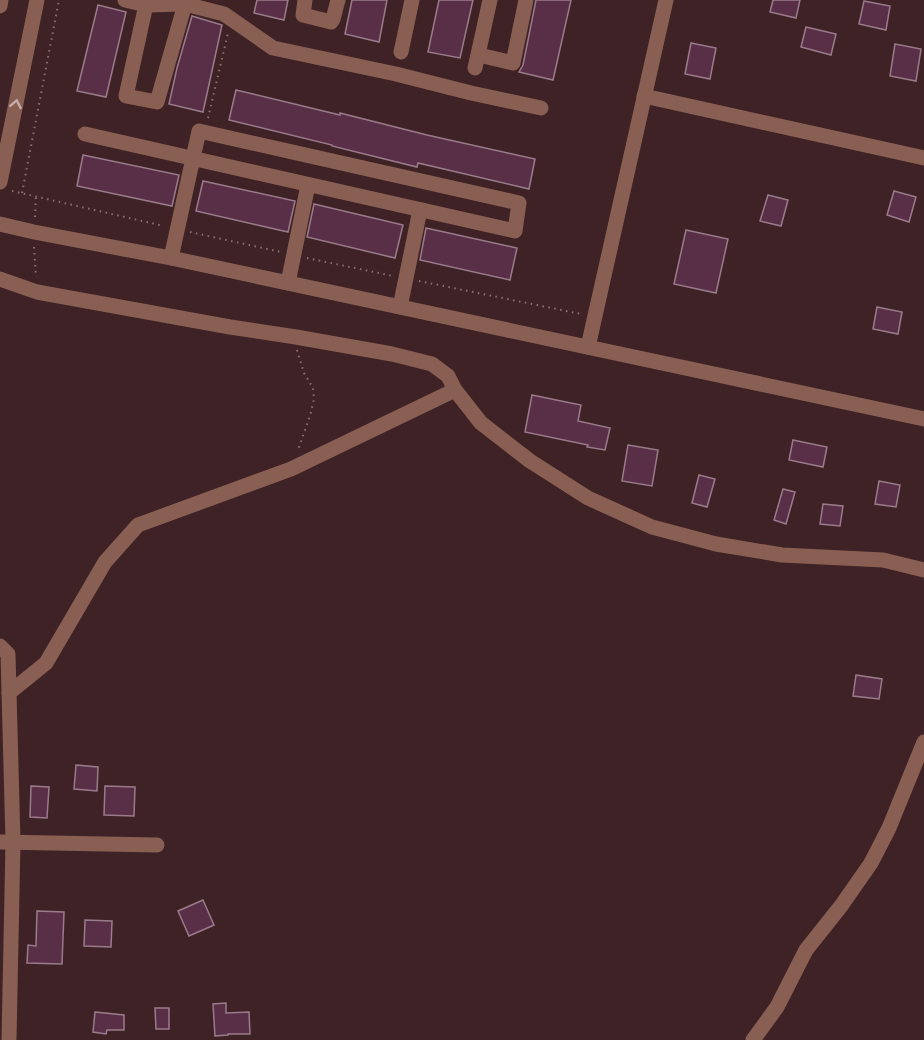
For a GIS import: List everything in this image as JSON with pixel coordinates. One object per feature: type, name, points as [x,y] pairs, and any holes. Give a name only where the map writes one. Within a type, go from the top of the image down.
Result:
[{"type":"street","points":[[0,6],[1,0]]},
{"type":"street","points":[[0,182],[37,0]]},
{"type":"street","points":[[125,0],[185,4],[228,11],[273,48],[541,108]]},
{"type":"street","points":[[305,0],[303,15],[331,22],[338,0]]},
{"type":"street","points":[[401,52],[412,0]]},
{"type":"street","points":[[490,0],[477,62],[513,63],[526,0]]},
{"type":"street","points":[[588,347],[666,0]]},
{"type":"street","points":[[146,3],[126,96],[157,102],[185,4]]},
{"type":"street","points":[[644,96],[924,158]]},
{"type":"street","points":[[85,134],[192,158],[308,185],[515,231],[519,203],[199,131],[192,158],[171,258]]},
{"type":"street","points":[[288,283],[308,185]]},
{"type":"street","points":[[400,307],[420,210]]},
{"type":"street","points":[[0,224],[171,258],[924,419]]},
{"type":"street","points":[[0,279],[37,292],[392,354],[432,364],[448,376],[455,390],[481,423],[530,460],[588,498],[652,527],[716,544],[782,555],[883,560],[924,570]]},
{"type":"street","points":[[9,693],[46,663],[105,562],[138,525],[291,469],[455,390]]},
{"type":"street","points":[[0,646],[8,654],[9,693],[6,842],[9,1040]]},
{"type":"street","points":[[753,1040],[777,1007],[806,950],[871,863],[889,828],[924,742]]},
{"type":"street","points":[[6,842],[157,845]]},
{"type":"path","points":[[22,193],[59,0]]},
{"type":"path","points":[[205,132],[228,11]]},
{"type":"path","points":[[291,469],[314,399],[313,388],[300,361],[296,337]]},
{"type":"building","points":[[257,0],[288,0],[284,20],[254,13]]},
{"type":"building","points":[[352,0],[387,0],[379,42],[345,34]]},
{"type":"building","points":[[439,0],[473,0],[460,58],[428,52]]},
{"type":"building","points":[[536,0],[571,0],[553,80],[519,72],[523,65]]},
{"type":"building","points":[[773,0],[800,0],[796,18],[770,12]]},
{"type":"building","points":[[864,1],[890,6],[886,30],[859,24]]},
{"type":"building","points":[[98,5],[126,12],[106,97],[77,91]]},
{"type":"building","points":[[192,16],[222,25],[203,112],[169,104]]},
{"type":"building","points":[[806,27],[836,34],[831,55],[801,47]]},
{"type":"building","points":[[691,43],[716,48],[710,79],[685,74]]},
{"type":"building","points":[[895,44],[921,49],[916,81],[890,76]]},
{"type":"building","points":[[236,90],[535,159],[529,189],[418,163],[417,167],[229,120]]},
{"type":"building","points":[[83,155],[179,175],[172,206],[77,186]]},
{"type":"building","points":[[203,181],[295,201],[288,232],[196,211]]},
{"type":"building","points":[[894,191],[916,197],[909,222],[887,215]]},
{"type":"building","points":[[768,195],[788,200],[781,226],[760,221]]},
{"type":"building","points":[[314,204],[403,225],[395,258],[307,237]]},
{"type":"building","points":[[426,228],[517,248],[510,280],[420,260]]},
{"type":"building","points":[[686,230],[728,239],[716,293],[674,284]]},
{"type":"building","points":[[877,307],[902,312],[898,334],[873,329]]},
{"type":"building","points":[[532,395],[581,405],[578,421],[610,428],[605,450],[525,432]]},
{"type":"building","points":[[793,440],[827,447],[823,467],[789,460]]},
{"type":"building","points":[[628,445],[658,450],[652,486],[622,481]]},
{"type":"building","points":[[699,475],[715,479],[707,507],[692,503]]},
{"type":"building","points":[[879,481],[900,485],[896,507],[875,504]]},
{"type":"building","points":[[783,489],[795,492],[786,524],[774,520]]},
{"type":"building","points":[[823,504],[843,506],[840,526],[820,524]]},
{"type":"building","points":[[856,675],[882,679],[879,699],[853,696]]},
{"type":"building","points":[[76,765],[98,767],[97,791],[74,789]]},
{"type":"building","points":[[31,786],[49,787],[47,818],[30,817]]},
{"type":"building","points":[[105,786],[135,787],[134,816],[104,815]]},
{"type":"building","points":[[203,900],[214,925],[189,936],[178,911]]},
{"type":"building","points":[[37,911],[64,912],[62,964],[27,963],[28,945],[36,946]]},
{"type":"building","points":[[85,920],[112,921],[111,947],[84,946]]},
{"type":"building","points":[[226,1003],[226,1013],[249,1012],[250,1034],[215,1036],[213,1004]]},
{"type":"building","points":[[155,1008],[169,1008],[169,1029],[156,1029]]},
{"type":"building","points":[[95,1012],[124,1015],[124,1030],[107,1030],[106,1034],[93,1032]]}]
